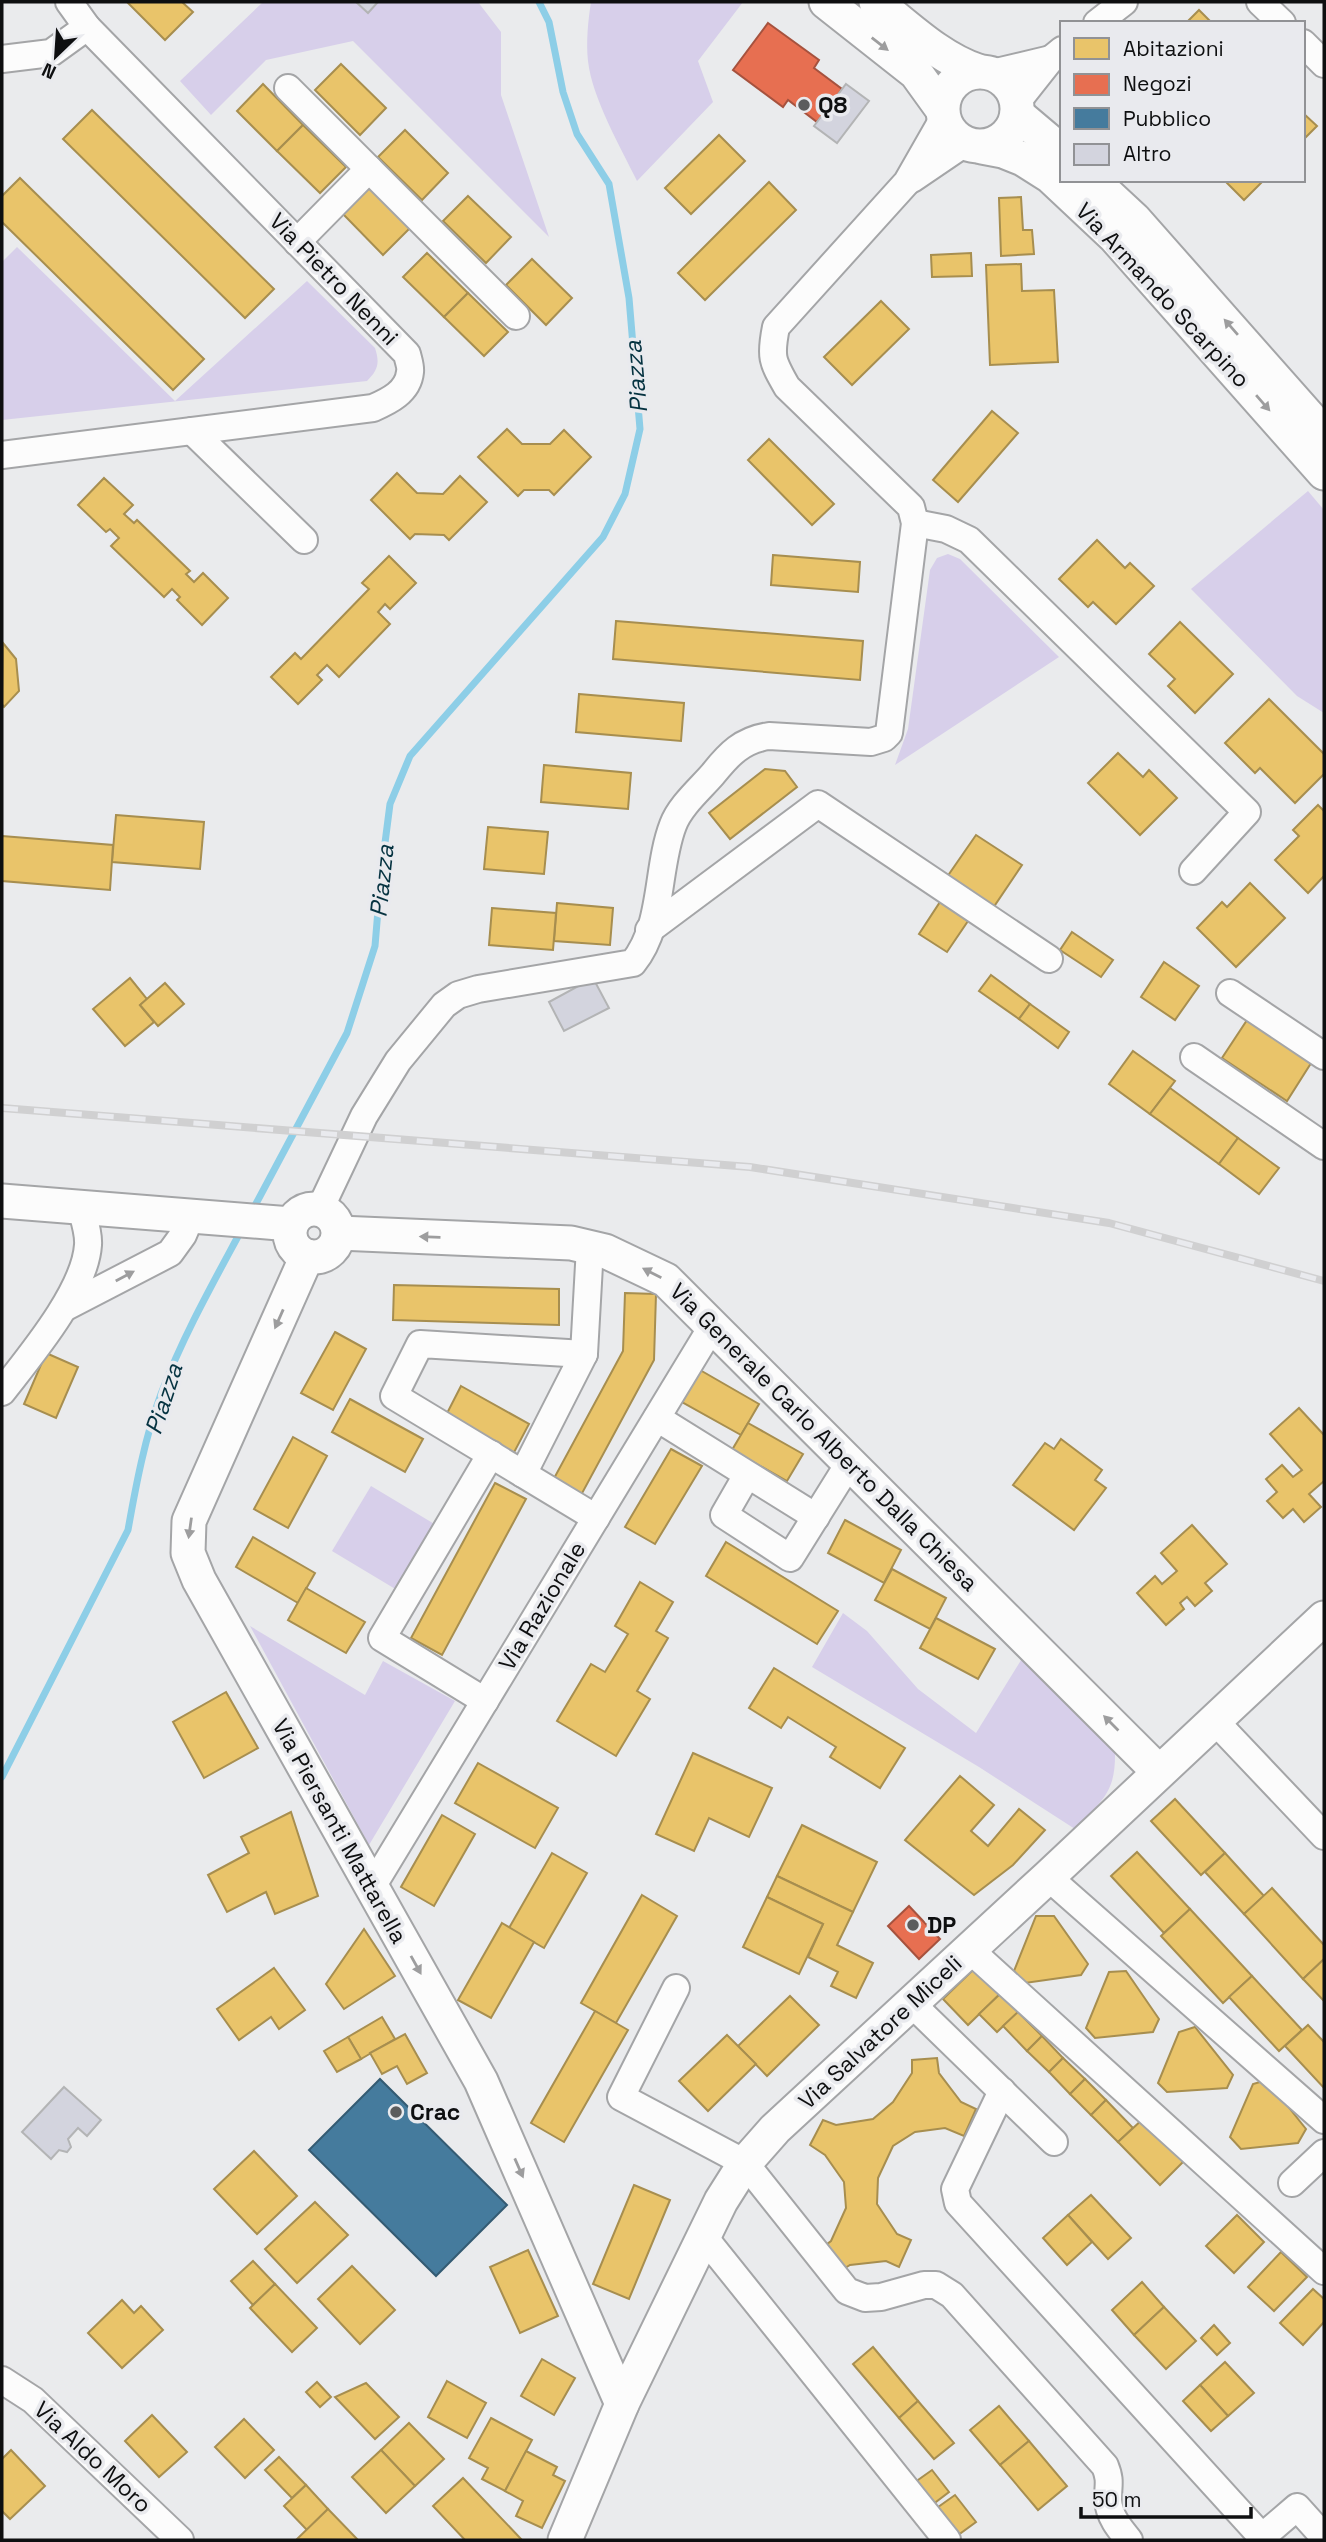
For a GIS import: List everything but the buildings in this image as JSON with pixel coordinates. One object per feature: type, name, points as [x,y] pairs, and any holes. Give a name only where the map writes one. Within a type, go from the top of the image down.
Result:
[{"type":"street","name":"Via Pietro Nenni","points":[[2,455],[373,408],[393,400],[411,371],[407,354],[87,27],[69,2]]},
{"type":"street","points":[[826,2],[916,73],[958,130],[1002,140],[1009,133],[1017,108],[1056,55]]},
{"type":"street","points":[[876,2],[942,53],[964,66],[1004,80],[1014,93],[1017,108],[1060,150]]},
{"type":"street","points":[[1100,21],[1124,2]]},
{"type":"street","points":[[1260,2],[1280,21]]},
{"type":"street","points":[[2,59],[51,53],[87,27]]},
{"type":"street","points":[[1305,45],[1324,64]]},
{"type":"street","points":[[958,130],[944,97],[949,86],[967,74],[1056,55]]},
{"type":"street","points":[[288,88],[516,316]]},
{"type":"street","points":[[305,1222],[380,1088],[444,1005],[458,995],[478,989],[633,964],[649,930],[657,903],[665,853],[674,821],[736,748],[756,738],[769,736],[871,742],[884,738],[889,733],[915,523],[911,507],[787,387],[773,362],[772,346],[776,327],[907,182],[958,130]]},
{"type":"street","name":"Via Armando Scarpino","points":[[958,130],[1023,159],[1049,176],[1115,237],[1324,473]]},
{"type":"street","points":[[297,242],[369,169]]},
{"type":"street","name":"Via Armando Scarpino","points":[[1094,182],[1134,219],[1324,434]]},
{"type":"street","points":[[192,431],[304,540]]},
{"type":"street","points":[[915,523],[946,529],[969,540],[1247,812],[1193,871]]},
{"type":"street","points":[[649,930],[818,804],[1049,959]]},
{"type":"street","points":[[1230,993],[1324,1056]]},
{"type":"street","points":[[1194,1057],[1324,1146]]},
{"type":"street","name":"Via Generale Carlo Alberto Dalla Chiesa","points":[[2,1201],[571,1243],[605,1251],[666,1280],[1159,1772]]},
{"type":"street","points":[[2,1392],[64,1308],[85,1262],[88,1243],[81,1208]]},
{"type":"street","points":[[64,1308],[170,1253],[183,1235],[205,1217]]},
{"type":"street","name":"Via Piersanti Mattarella","points":[[305,1222],[291,1240],[300,1252],[307,1256],[190,1521],[188,1553],[199,1580],[481,2081],[622,2404]]},
{"type":"street","points":[[523,1474],[584,1354],[590,1247]]},
{"type":"street","name":"Via Razionale","points":[[372,1887],[713,1325]]},
{"type":"street","points":[[584,1354],[420,1344],[394,1396],[596,1518]]},
{"type":"street","points":[[657,1418],[816,1517]]},
{"type":"street","points":[[485,1701],[382,1638],[491,1454]]},
{"type":"street","points":[[747,1475],[724,1515],[790,1558],[850,1462]]},
{"type":"street","name":"Via Salvatore Miceli","points":[[565,2540],[622,2404],[721,2201],[745,2163],[775,2129],[1324,1618]]},
{"type":"street","points":[[1214,1720],[1324,1836]]},
{"type":"street","points":[[1048,1877],[1324,2120]]},
{"type":"street","points":[[970,1949],[1324,2271]]},
{"type":"street","points":[[677,1988],[621,2097],[745,2163],[847,2291],[865,2298],[881,2297],[924,2285],[936,2285],[952,2295],[1105,2466],[1111,2479],[1108,2500],[1111,2514],[1129,2540]]},
{"type":"street","points":[[911,2003],[1054,2142]]},
{"type":"street","points":[[1002,2091],[955,2189],[958,2203],[1262,2537],[1297,2507],[1324,2537]]},
{"type":"street","points":[[1292,2183],[1324,2153]]},
{"type":"street","points":[[704,2237],[947,2540]]},
{"type":"street","name":"Via Aldo Moro","points":[[2,2380],[33,2400],[180,2540]]},
{"type":"shaded area","points":[[263,2],[478,2],[501,32],[501,95],[549,237],[353,41],[266,60],[211,115],[180,81]]},
{"type":"shaded area","points":[[591,2],[743,2],[698,61],[713,102],[637,181],[595,91],[587,46]]},
{"type":"shaded area","points":[[17,247],[175,401],[307,281],[375,348],[377,366],[367,381],[2,420],[2,262]]},
{"type":"shaded area","points":[[1308,491],[1324,510],[1324,713],[1297,696],[1191,589]]},
{"type":"shaded area","points":[[948,554],[960,559],[1059,657],[895,765],[908,729],[930,570],[937,558]]},
{"type":"shaded area","points":[[371,1486],[446,1531],[407,1596],[332,1551]]},
{"type":"shaded area","points":[[843,1613],[867,1631],[918,1689],[976,1733],[1023,1657],[1115,1750],[1113,1776],[1106,1794],[1075,1829],[979,1767],[812,1667]]},
{"type":"shaded area","points":[[250,1626],[365,1695],[383,1661],[455,1701],[369,1845]]},
{"type":"waterway","name":"Piazza","points":[[251,1213],[347,1033],[375,946],[390,804],[410,756],[603,537],[625,494],[640,429],[629,298],[609,184],[577,134],[563,92],[549,22],[539,2]]},
{"type":"waterway","name":"Piazza","points":[[2,1777],[128,1530],[146,1444],[161,1394],[209,1290],[242,1229]]},
{"type":"railway","points":[[2,1108],[750,1167],[1109,1223],[1324,1281]]},
{"type":"place","name":"Q8","points":[[804,105]]},
{"type":"place","name":"DP","points":[[913,1925]]},
{"type":"place","name":"Crac","points":[[396,2112]]}]
